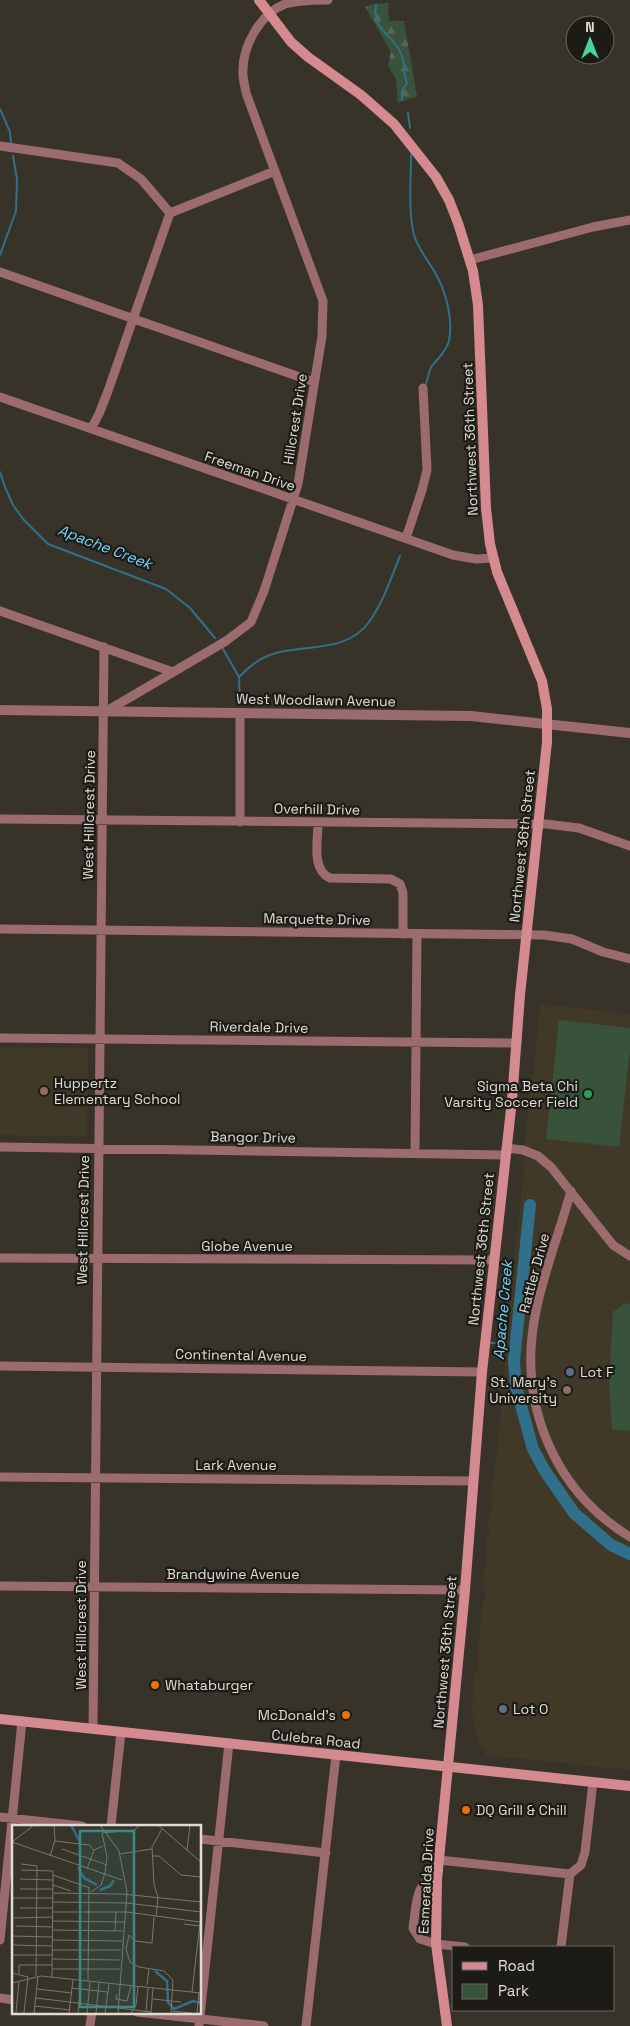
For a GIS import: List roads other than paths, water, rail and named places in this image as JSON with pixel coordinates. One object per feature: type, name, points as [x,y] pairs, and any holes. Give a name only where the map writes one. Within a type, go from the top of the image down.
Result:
[{"type":"main road","points":[[260,0],[270,15]]},
{"type":"main road","name":"Northwest 36th Street","points":[[270,15],[291,42],[308,57],[361,95],[394,124],[436,177],[449,200],[470,260],[478,305],[486,508],[493,558],[500,580],[541,679],[546,700],[548,724],[482,1372],[472,1481],[466,1590],[448,1767]]},
{"type":"main road","name":"Culebra Road","points":[[0,1719],[630,1786]]},
{"type":"main road","name":"Esmeralda Drive","points":[[447,2026],[436,1944],[438,1866],[448,1767]]},
{"type":"street","points":[[270,15],[286,4],[302,0],[328,0]]},
{"type":"street","name":"Hillcrest Drive","points":[[104,712],[236,635],[251,622],[264,591],[294,501],[322,336],[323,301],[246,92],[242,70],[245,53],[250,40],[270,15]]},
{"type":"street","points":[[0,146],[118,163],[141,179],[170,213]]},
{"type":"street","points":[[91,429],[99,414],[170,213],[276,171]]},
{"type":"street","points":[[470,260],[593,227],[630,220]]},
{"type":"street","points":[[0,272],[314,382]]},
{"type":"street","points":[[406,538],[427,470],[423,388]]},
{"type":"street","name":"Freeman Drive","points":[[0,397],[453,555],[476,559],[493,558]]},
{"type":"street","points":[[0,611],[174,672]]},
{"type":"street","points":[[104,647],[104,712]]},
{"type":"street","name":"West Woodlawn Avenue","points":[[0,710],[471,716],[630,733]]},
{"type":"street","name":"West Hillcrest Drive","points":[[93,1729],[104,712]]},
{"type":"street","points":[[240,713],[240,822]]},
{"type":"street","name":"Overhill Drive","points":[[0,819],[538,824],[579,828],[630,846]]},
{"type":"street","points":[[318,823],[318,865],[326,876],[330,878],[391,880],[400,884],[403,893],[403,934]]},
{"type":"street","name":"Marquette Drive","points":[[0,929],[527,934],[572,939],[603,952],[630,959]]},
{"type":"street","points":[[415,1153],[417,934]]},
{"type":"street","name":"Riverdale Drive","points":[[0,1038],[416,1043],[517,1042]]},
{"type":"street","name":"Bangor Drive","points":[[0,1147],[415,1153],[523,1150],[538,1156],[551,1167],[613,1245],[630,1256]]},
{"type":"street","name":"Rattler Drive","points":[[571,1191],[536,1312],[530,1356],[532,1387],[540,1424],[548,1446],[567,1479],[587,1503],[607,1522],[630,1538]]},
{"type":"street","name":"Globe Avenue","points":[[0,1258],[494,1260]]},
{"type":"street","name":"Continental Avenue","points":[[0,1366],[482,1372]]},
{"type":"street","name":"Lark Avenue","points":[[0,1477],[472,1481]]},
{"type":"street","name":"Brandywine Avenue","points":[[0,1586],[466,1590]]},
{"type":"street","points":[[12,1825],[22,1721]]},
{"type":"street","points":[[111,1825],[121,1732]]},
{"type":"street","points":[[201,2004],[229,1743]]},
{"type":"street","points":[[306,2026],[336,1755]]},
{"type":"street","points":[[455,1946],[436,1944],[420,1939],[413,1928],[420,1887],[426,1879],[438,1866],[570,1874],[581,1865],[585,1852],[593,1782]]},
{"type":"street","points":[[0,1817],[73,1825]]},
{"type":"street","points":[[0,1940],[12,1827]]},
{"type":"street","points":[[201,1839],[326,1853]]},
{"type":"street","points":[[561,1946],[570,1874]]},
{"type":"street","points":[[148,2014],[199,2023],[264,2026]]},
{"type":"waterway","points":[[376,5],[375,14],[377,21],[395,43],[403,59],[407,83],[402,91],[402,100]]},
{"type":"waterway","name":"Apache Creek","points":[[0,109],[10,132],[11,142]]},
{"type":"waterway","points":[[408,113],[410,128]]},
{"type":"waterway","points":[[411,155],[410,205],[414,235],[441,285],[448,309],[450,325],[448,345],[431,368],[426,384]]},
{"type":"waterway","name":"Apache Creek","points":[[0,255],[16,211],[17,179],[13,156]]},
{"type":"waterway","name":"Apache Creek","points":[[0,472],[13,505],[23,519],[48,544],[166,589],[190,608],[215,638]]},
{"type":"waterway","points":[[239,677],[256,662],[276,653],[333,644],[347,640],[359,633],[369,622],[378,607],[400,556]]},
{"type":"waterway","name":"Apache Creek","points":[[223,649],[239,677],[240,703]]},
{"type":"waterway","name":"Apache Creek","points":[[530,1205],[514,1361],[516,1387],[533,1449],[545,1471],[574,1513],[611,1545],[630,1554]]},
{"type":"waterway","points":[[491,1343],[496,1343],[504,1349],[515,1350]]},
{"type":"place","name":"Huppertz Elementary School","points":[[44,1091]]},
{"type":"place","name":"Sigma Beta Chi Varsity Soccer Field","points":[[588,1094]]},
{"type":"place","name":"Lot F","points":[[570,1372]]},
{"type":"place","name":"St. Mary's University","points":[[567,1390]]},
{"type":"place","name":"Whataburger","points":[[155,1685]]},
{"type":"place","name":"Lot O","points":[[503,1709]]},
{"type":"place","name":"McDonald's","points":[[346,1715]]},
{"type":"place","name":"DQ Grill & Chill","points":[[466,1810]]}]
